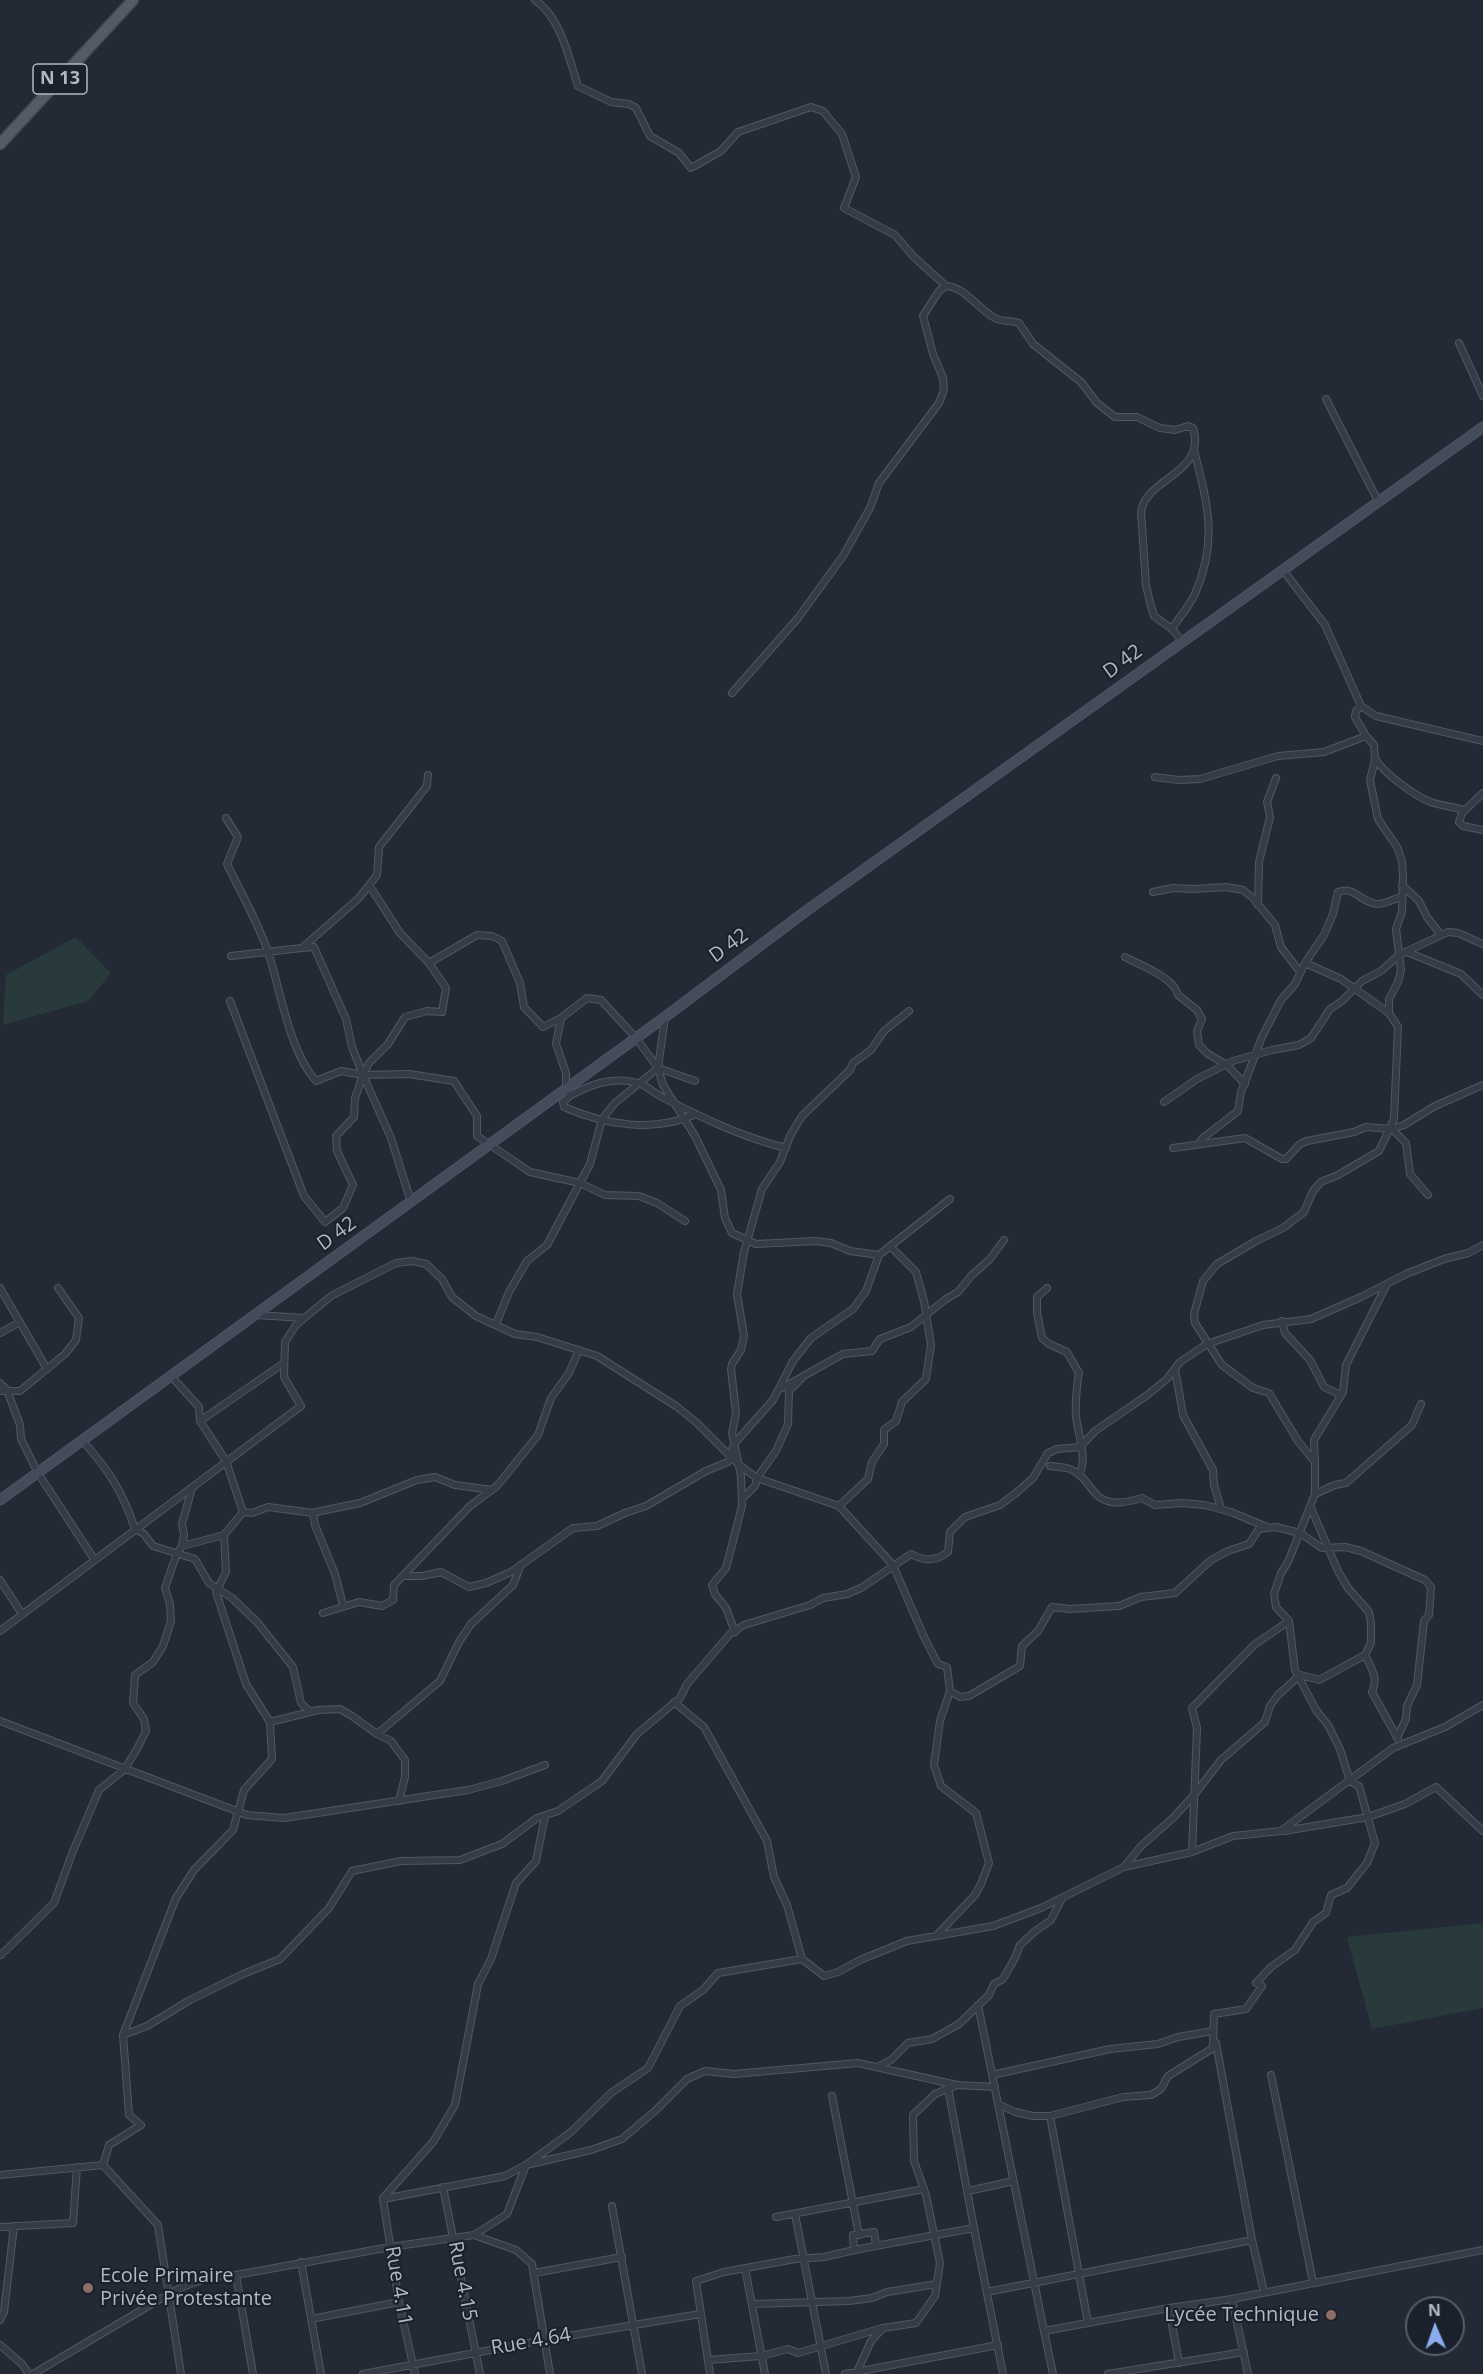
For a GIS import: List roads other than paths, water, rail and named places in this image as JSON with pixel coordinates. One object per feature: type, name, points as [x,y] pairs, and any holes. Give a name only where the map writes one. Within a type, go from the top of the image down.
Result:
[{"type":"main road","name":"N 13","points":[[0,144],[133,0]]},
{"type":"street","points":[[535,0],[554,24],[568,53],[578,86],[611,102],[628,104],[636,108],[650,136],[679,153],[691,168],[721,150],[738,132],[812,107],[822,111],[842,134],[856,177],[844,207],[895,235],[914,257],[946,286]]},
{"type":"street","points":[[732,693],[798,618],[843,556],[870,508],[879,483],[939,403],[944,390],[944,378],[933,354],[923,316],[939,291],[946,286],[952,286],[966,295],[997,320],[1019,323],[1032,344],[1081,382],[1097,403],[1115,417],[1137,417],[1160,428],[1175,430],[1191,427],[1209,519],[1209,549],[1195,595],[1173,629]]},
{"type":"street","points":[[1459,343],[1483,396]]},
{"type":"street","points":[[1326,399],[1379,503]]},
{"type":"street","name":"D 42","points":[[1,1499],[489,1145],[568,1092],[636,1038],[806,911],[1483,427]]},
{"type":"street","points":[[1182,641],[1173,629],[1154,616],[1146,585],[1141,512],[1142,505],[1166,478],[1181,470],[1194,450]]},
{"type":"street","points":[[1283,570],[1325,624],[1361,706],[1376,716],[1483,741]]},
{"type":"street","points":[[1361,706],[1356,711],[1355,717],[1374,745],[1375,758],[1370,780],[1378,819],[1397,847],[1402,861],[1402,912],[1396,928],[1401,970],[1398,982],[1389,999],[1389,1013]]},
{"type":"street","points":[[1155,777],[1169,780],[1200,779],[1278,756],[1324,752],[1366,736]]},
{"type":"street","points":[[1375,758],[1386,773],[1416,795],[1431,802],[1464,810]]},
{"type":"street","points":[[302,948],[359,898],[377,875],[379,847],[427,786],[428,775]]},
{"type":"street","points":[[1258,905],[1259,862],[1270,817],[1267,802],[1276,778]]},
{"type":"street","points":[[1483,793],[1464,810],[1460,824],[1483,830]]},
{"type":"street","points":[[226,818],[238,837],[227,864],[267,951],[285,1014],[307,1070],[316,1081],[341,1071],[363,1075],[409,1074],[454,1081],[477,1116],[477,1136],[530,1172],[580,1183],[605,1195],[639,1196],[657,1203],[684,1221]]},
{"type":"street","points":[[230,1001],[304,1196],[325,1222],[343,1208],[353,1185],[337,1151],[336,1136],[354,1117],[355,1098],[369,1063],[388,1044],[405,1017],[427,1011],[442,1012],[446,988],[429,963],[400,933],[369,885]]},
{"type":"street","points":[[1402,885],[1419,901],[1427,917],[1441,935]]},
{"type":"street","points":[[1153,892],[1173,888],[1236,887],[1249,895],[1275,925],[1281,947],[1300,972]]},
{"type":"street","points":[[1199,1143],[1238,1111],[1255,1055],[1281,1000],[1295,984],[1305,963],[1324,935],[1333,914],[1338,892],[1351,891],[1377,904],[1401,897]]},
{"type":"street","points":[[1164,1102],[1197,1079],[1245,1056],[1299,1045],[1311,1038],[1330,1009],[1370,975],[1381,971],[1399,955],[1448,932],[1458,933],[1483,944]]},
{"type":"street","points":[[429,963],[477,935],[492,936],[502,941],[520,983],[524,1006],[543,1027],[561,1018],[587,998],[601,1000],[636,1038],[658,1068],[663,1085],[685,1119],[721,1190],[725,1218],[732,1233],[756,1244],[815,1241],[831,1243],[850,1251],[879,1254]]},
{"type":"street","points":[[231,956],[314,947],[346,1019],[352,1047],[391,1138],[411,1202]]},
{"type":"street","points":[[1407,952],[1461,974],[1483,995]]},
{"type":"street","points":[[1125,957],[1153,973],[1162,975],[1176,988],[1178,995],[1197,1010],[1202,1018],[1197,1031],[1199,1045],[1208,1054],[1227,1065],[1245,1084]]},
{"type":"street","points":[[1305,963],[1341,979],[1389,1013],[1398,1027],[1396,1107],[1391,1129],[1378,1151],[1338,1176],[1321,1182],[1313,1191],[1304,1212],[1298,1217],[1270,1236],[1256,1241],[1217,1264],[1203,1281],[1194,1314],[1195,1323],[1222,1365],[1253,1388],[1269,1393],[1298,1441],[1315,1462]]},
{"type":"street","points":[[735,1632],[726,1608],[712,1585],[726,1568],[742,1506],[739,1465],[732,1433],[736,1413],[731,1369],[741,1350],[744,1336],[736,1293],[746,1240],[762,1190],[796,1125],[810,1107],[850,1070],[853,1063],[871,1050],[884,1031],[909,1011]]},
{"type":"street","points":[[496,1324],[509,1292],[528,1261],[547,1245],[590,1164],[602,1119],[615,1103],[658,1068],[665,1017]]},
{"type":"street","points":[[561,1018],[556,1044],[566,1073],[568,1092],[563,1102],[564,1107],[602,1119],[640,1126],[654,1126],[696,1114]]},
{"type":"street","points":[[658,1068],[695,1081]]},
{"type":"street","points":[[568,1092],[595,1083],[617,1081],[639,1083],[717,1125],[765,1143],[786,1148]]},
{"type":"street","points":[[1173,1148],[1245,1138],[1282,1159],[1286,1159],[1300,1144],[1307,1141],[1354,1132],[1366,1127],[1391,1129],[1483,1085]]},
{"type":"street","points":[[1391,1129],[1406,1143],[1410,1174],[1428,1195]]},
{"type":"street","points":[[404,1576],[422,1576],[441,1572],[469,1587],[486,1583],[520,1566],[573,1528],[597,1526],[646,1506],[706,1471],[728,1462],[734,1444],[773,1400],[793,1361],[811,1338],[853,1309],[866,1291],[879,1254],[950,1199]]},
{"type":"street","points":[[779,1390],[843,1354],[872,1351],[880,1339],[911,1327],[958,1292],[990,1259],[1004,1240]]},
{"type":"street","points":[[123,2035],[147,2026],[190,2000],[243,1974],[280,1959],[329,1908],[352,1871],[401,1861],[460,1860],[502,1844],[537,1818],[558,1811],[602,1781],[637,1734],[674,1702],[719,1644],[744,1625],[810,1605],[823,1598],[847,1594],[861,1588],[911,1554],[922,1560],[939,1558],[948,1552],[950,1532],[965,1517],[1000,1506],[1033,1478],[1048,1453],[1057,1449],[1080,1447],[1095,1431],[1167,1379],[1180,1362],[1207,1344],[1263,1325],[1311,1319],[1406,1274],[1444,1259],[1468,1253],[1483,1245]]},
{"type":"street","points":[[839,1506],[868,1479],[872,1462],[884,1444],[884,1430],[896,1421],[902,1402],[926,1379],[931,1345],[927,1316],[916,1272],[890,1246]]},
{"type":"street","points":[[0,1631],[301,1406],[284,1377],[285,1342],[296,1325],[331,1296],[396,1263],[412,1261],[426,1264],[442,1279],[452,1297],[476,1316],[515,1334],[537,1337],[597,1356],[621,1369],[676,1406],[739,1465],[757,1478],[839,1506],[893,1565],[938,1664],[947,1667],[951,1691],[939,1721],[934,1765],[941,1786],[976,1812],[989,1863],[975,1895],[936,1936]]},
{"type":"street","points":[[998,2104],[1024,2114],[1050,2116],[1123,2097],[1151,2095],[1161,2089],[1168,2076],[1213,2048],[1214,2014],[1246,2009],[1262,1986],[1256,1983],[1271,1966],[1295,1950],[1313,1922],[1326,1913],[1331,1895],[1347,1888],[1367,1863],[1375,1843],[1359,1786],[1350,1781],[1340,1749],[1298,1676],[1289,1622],[1276,1607],[1274,1594],[1281,1573],[1311,1509],[1315,1494],[1314,1440],[1341,1395],[1346,1365],[1386,1284]]},
{"type":"street","points":[[0,1288],[47,1369]]},
{"type":"street","points":[[4,1391],[20,1390],[65,1354],[76,1340],[79,1318],[58,1288]]},
{"type":"street","points":[[1047,1288],[1037,1297],[1039,1330],[1042,1338],[1049,1344],[1067,1352],[1079,1373],[1076,1413],[1080,1447],[1085,1465],[1079,1475]]},
{"type":"street","points":[[256,1315],[305,1318]]},
{"type":"street","points":[[1282,1321],[1285,1333],[1310,1360],[1324,1387],[1341,1395]]},
{"type":"street","points":[[0,1333],[20,1322]]},
{"type":"street","points":[[323,1612],[359,1602],[382,1606],[393,1600],[394,1584],[470,1506],[492,1490],[538,1435],[551,1398],[569,1373],[579,1350]]},
{"type":"street","points":[[200,1420],[284,1363]]},
{"type":"street","points":[[1175,1369],[1182,1415],[1213,1470],[1214,1485],[1221,1509]]},
{"type":"street","points":[[742,1499],[755,1486],[757,1478],[776,1450],[789,1424],[789,1391],[807,1373]]},
{"type":"street","points":[[172,1377],[199,1407],[200,1420],[226,1461],[243,1512]]},
{"type":"street","points":[[0,1383],[20,1425],[21,1438],[38,1473],[94,1559]]},
{"type":"street","points":[[1315,1494],[1346,1483],[1412,1425],[1421,1404]]},
{"type":"street","points":[[83,1441],[116,1482],[135,1529],[144,1534],[153,1546],[195,1559],[209,1583],[257,1622],[292,1667],[299,1687],[301,1703],[310,1712]]},
{"type":"street","points":[[1050,1466],[1071,1469],[1090,1483],[1097,1495],[1112,1502],[1125,1503],[1142,1498],[1155,1505],[1205,1504],[1269,1528]]},
{"type":"street","points":[[243,1512],[252,1513],[268,1507],[313,1513],[360,1503],[417,1480],[435,1477],[455,1485],[492,1490]]},
{"type":"street","points":[[1,1955],[54,1903],[99,1790],[125,1769],[146,1731],[144,1719],[133,1703],[135,1675],[153,1662],[164,1646],[171,1621],[170,1604],[165,1588],[182,1546],[184,1535],[182,1524],[192,1487]]},
{"type":"street","points":[[1298,1676],[1320,1680],[1365,1655],[1371,1643],[1369,1612],[1348,1588],[1338,1571],[1311,1509]]},
{"type":"street","points":[[182,1546],[225,1535],[243,1512]]},
{"type":"street","points":[[313,1513],[318,1533],[335,1574],[343,1605]]},
{"type":"street","points":[[951,1691],[960,1697],[969,1696],[1020,1666],[1022,1646],[1038,1631],[1052,1607],[1070,1609],[1119,1606],[1141,1597],[1175,1593],[1211,1560],[1228,1551],[1250,1544],[1259,1529],[1276,1527],[1300,1533],[1322,1548],[1328,1546],[1361,1551],[1425,1580],[1431,1587],[1430,1615],[1424,1621],[1417,1685],[1407,1706],[1406,1719],[1397,1738]]},
{"type":"street","points":[[103,2165],[109,2145],[141,2125],[129,2115],[123,2035],[176,1898],[194,1870],[233,1830],[244,1790],[272,1759],[270,1722],[246,1684],[216,1592],[226,1572],[225,1535]]},
{"type":"street","points":[[377,1734],[440,1681],[459,1642],[471,1624],[513,1586],[520,1566]]},
{"type":"street","points":[[0,1580],[22,1614]]},
{"type":"street","points":[[1192,1852],[1197,1728],[1192,1708],[1254,1645],[1289,1622]]},
{"type":"street","points":[[1365,1655],[1376,1676],[1376,1684],[1372,1692],[1401,1745]]},
{"type":"street","points":[[1124,1867],[1141,1846],[1173,1818],[1194,1795],[1221,1760],[1265,1722],[1270,1706],[1298,1676]]},
{"type":"street","points":[[674,1702],[704,1727],[767,1841],[774,1877],[786,1905],[802,1959],[824,1976],[907,1941],[993,1926],[1041,1908],[1124,1867],[1192,1852],[1233,1836],[1368,1817],[1405,1804],[1436,1786],[1483,1831]]},
{"type":"street","points":[[1281,1831],[1393,1748],[1445,1727],[1483,1705]]},
{"type":"street","points":[[270,1722],[310,1712],[340,1709],[352,1716],[391,1741],[405,1760],[405,1777],[399,1801]]},
{"type":"street","points":[[0,1721],[238,1812],[259,1817],[284,1818],[468,1790],[502,1781],[545,1765]]},
{"type":"street","points":[[382,2199],[433,2142],[455,2105],[478,1984],[491,1959],[516,1883],[536,1861],[544,1815]]},
{"type":"street","points":[[878,2066],[891,2060],[908,2043],[932,2039],[959,2024],[989,1995],[994,1984],[1003,1978],[1016,1958],[1020,1945],[1051,1920],[1062,1898]]},
{"type":"street","points":[[382,2199],[505,2176],[526,2165],[571,2132],[611,2093],[648,2068],[680,2006],[703,1990],[718,1973],[802,1959]]},
{"type":"street","points":[[978,2005],[1053,2374]]},
{"type":"street","points":[[1210,2011],[1252,2240],[1264,2292]]},
{"type":"street","points":[[992,2075],[1110,2049],[1158,2044],[1178,2037],[1214,2032]]},
{"type":"street","points":[[526,2165],[581,2152],[622,2139],[655,2111],[687,2079],[705,2071],[734,2074],[858,2062],[957,2085],[995,2087]]},
{"type":"street","points":[[1271,2075],[1313,2282]]},
{"type":"street","points":[[708,2360],[761,2356],[788,2349],[798,2353],[883,2328],[916,2323],[935,2296],[940,2263],[924,2189],[914,2161],[914,2115],[935,2094],[957,2085]]},
{"type":"street","points":[[948,2088],[1003,2374]]},
{"type":"street","points":[[832,2096],[859,2235]]},
{"type":"street","points":[[1050,2116],[1088,2323]]},
{"type":"street","points":[[0,2175],[103,2165]]},
{"type":"street","points":[[103,2165],[158,2225],[182,2374]]},
{"type":"street","points":[[474,2235],[507,2214],[526,2165]]},
{"type":"street","points":[[0,2227],[73,2223],[77,2167]]},
{"type":"street","points":[[968,2191],[1014,2181]]},
{"type":"street","name":"Rue 4.15","points":[[443,2187],[480,2374]]},
{"type":"street","points":[[776,2217],[924,2189]]},
{"type":"street","name":"Rue 4.11","points":[[382,2199],[399,2302],[414,2374]]},
{"type":"street","points":[[612,2206],[642,2374]]},
{"type":"street","points":[[795,2214],[825,2374]]},
{"type":"street","points":[[0,2320],[4,2312],[14,2226]]},
{"type":"street","points":[[710,2374],[696,2281],[724,2271],[824,2258],[854,2250],[974,2229]]},
{"type":"street","points":[[854,2250],[853,2235],[874,2232],[876,2246]]},
{"type":"street","points":[[0,2344],[31,2374],[183,2286],[214,2276],[236,2275],[390,2247],[474,2235],[516,2250],[532,2264],[550,2374]]},
{"type":"street","points":[[987,2292],[1252,2240]]},
{"type":"street","points":[[1044,2331],[1232,2299],[1483,2250]]},
{"type":"street","points":[[534,2273],[622,2258]]},
{"type":"street","points":[[301,2262],[321,2374]]},
{"type":"street","points":[[745,2268],[765,2374]]},
{"type":"street","points":[[236,2275],[253,2374]]},
{"type":"street","points":[[752,2304],[849,2301],[937,2284]]},
{"type":"street","points":[[1232,2299],[1248,2374]]},
{"type":"street","points":[[311,2319],[399,2302]]},
{"type":"street","points":[[1169,2308],[1179,2363]]},
{"type":"street","name":"Rue 4.64","points":[[363,2374],[632,2324],[700,2314]]},
{"type":"street","points":[[857,2373],[871,2341],[883,2328]]},
{"type":"street","points":[[845,2374],[998,2345]]},
{"type":"street","points":[[1108,2374],[1244,2352]]},
{"type":"place","name":"Ecole Primaire Privée Protestante","points":[[88,2288]]},
{"type":"place","name":"Lycée Technique","points":[[1331,2315]]}]
